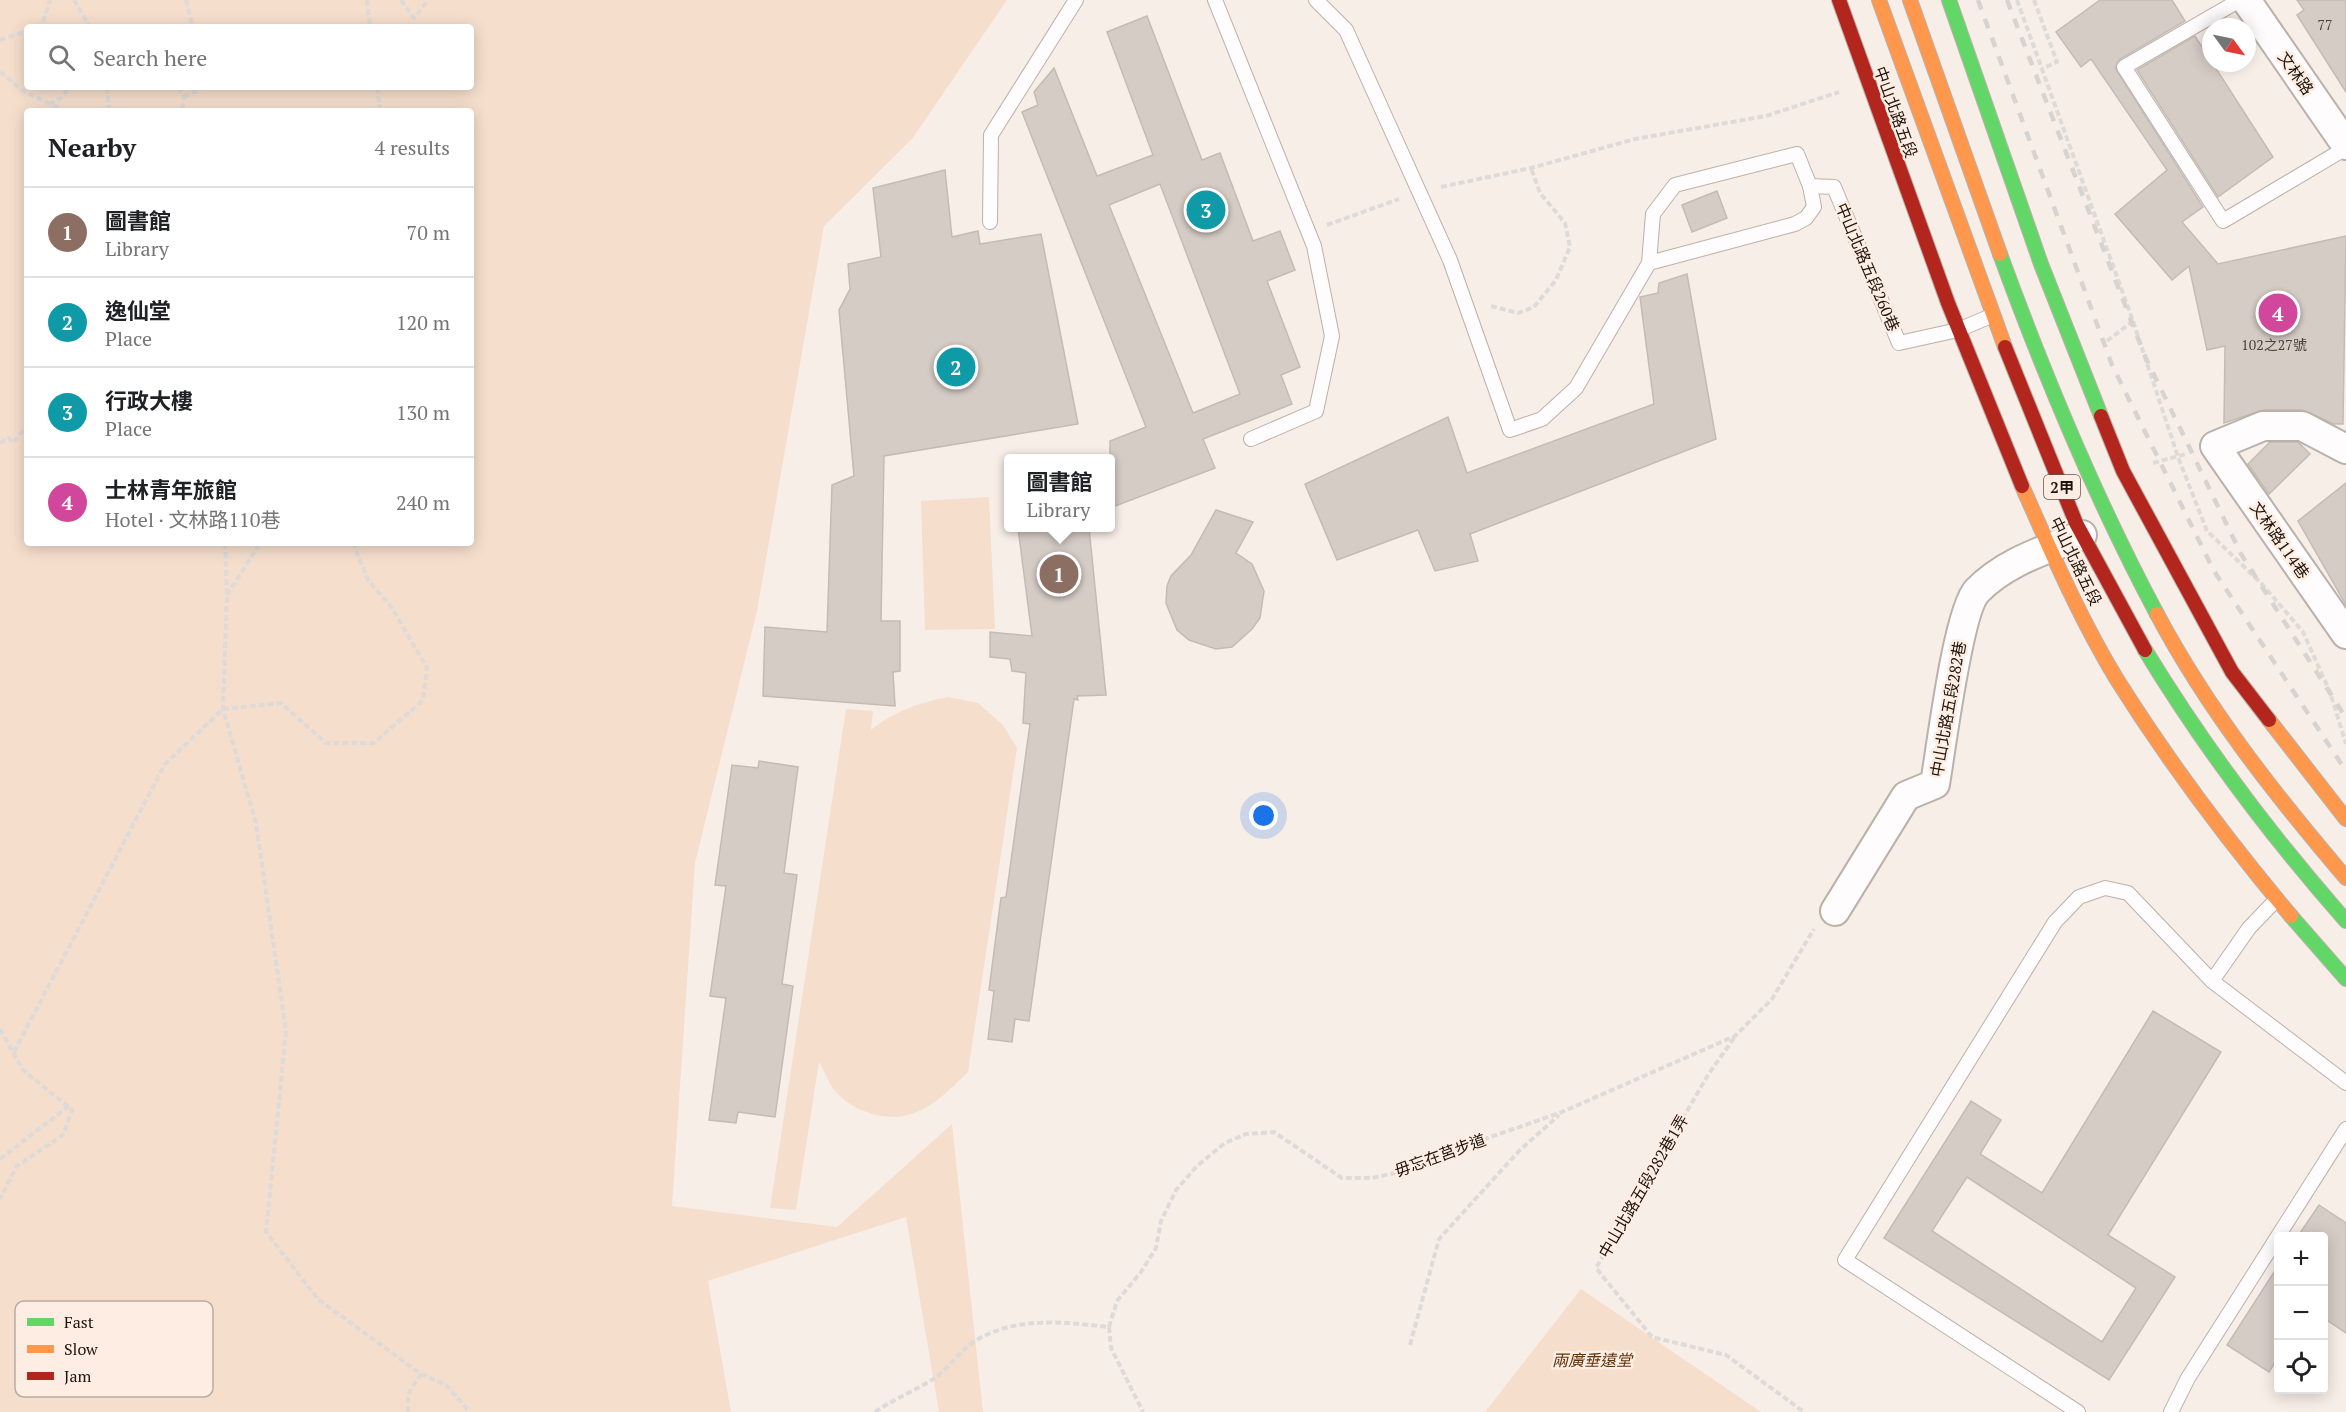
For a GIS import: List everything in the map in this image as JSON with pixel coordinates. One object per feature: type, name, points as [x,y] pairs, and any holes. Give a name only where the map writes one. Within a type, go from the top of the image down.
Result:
[{"type":"main road","name":"中山北路五段","points":[[1839,0],[1958,330],[1995,424],[2049,548],[2116,675],[2185,779],[2276,900],[2346,979]]},
{"type":"main road","name":"中山北路五段","points":[[1879,0],[1991,316],[2082,536],[2144,652],[2214,757],[2305,876],[2346,921]]},
{"type":"main road","name":"2甲","points":[[1910,0],[2018,306],[2097,494],[2138,579],[2183,656],[2249,759],[2309,836],[2346,878]]},
{"type":"main road","points":[[1949,0],[2041,264],[2123,471],[2232,672],[2346,819]]},
{"type":"street","name":"文林路","points":[[2246,0],[2346,146]]},
{"type":"street","name":"文林路114巷","points":[[2346,449],[2302,426],[2263,426],[2215,446],[2346,634]]},
{"type":"street","name":"中山北路五段282巷","points":[[1835,911],[1906,796],[1935,784],[1963,621],[1975,592],[2005,568],[2082,536]]},
{"type":"lane","points":[[990,222],[991,135],[1076,0]]},
{"type":"lane","points":[[1215,0],[1314,246],[1332,336],[1316,411],[1251,439]]},
{"type":"lane","points":[[1316,0],[1346,30],[1450,260],[1510,430],[1542,419],[1576,388],[1649,263],[1653,214],[1675,185],[1797,154],[1810,186],[1814,207],[1806,218],[1795,224],[1649,263]]},
{"type":"lane","points":[[2240,0],[2124,67],[2223,221],[2346,146]]},
{"type":"lane","name":"中山北路五段260巷","points":[[1810,186],[1834,187],[1899,343],[1958,330],[1991,316]]},
{"type":"lane","points":[[2078,1412],[1845,1260],[2055,922],[2079,897],[2105,888],[2128,893],[2212,981],[2346,1083]]},
{"type":"lane","points":[[2212,981],[2250,928],[2276,900]]},
{"type":"lane","points":[[2171,1412],[2188,1378],[2346,1129]]},
{"type":"path","points":[[42,24],[50,0]]},
{"type":"path","points":[[74,0],[88,24]]},
{"type":"path","points":[[186,0],[192,24]]},
{"type":"path","points":[[367,0],[370,24]]},
{"type":"path","points":[[401,0],[414,18],[428,0]]},
{"type":"path","points":[[2017,0],[2133,321],[2178,457],[2207,531],[2263,585],[2303,632],[2330,692],[2346,744]]},
{"type":"path","points":[[2034,0],[2057,62],[2042,69]]},
{"type":"path","points":[[0,40],[24,32]]},
{"type":"path","points":[[0,72],[23,92],[58,108]]},
{"type":"path","points":[[49,104],[61,98],[68,90]]},
{"type":"path","points":[[107,90],[109,108]]},
{"type":"path","points":[[180,90],[184,97],[182,108]]},
{"type":"path","points":[[184,97],[199,90]]},
{"type":"path","points":[[377,90],[380,108]]},
{"type":"path","points":[[1308,232],[1419,192],[1531,168],[1635,139],[1766,116],[1840,92]]},
{"type":"path","points":[[1463,299],[1518,313],[1534,307],[1556,280],[1570,247],[1565,223],[1540,193],[1531,168]]},
{"type":"path","points":[[0,443],[9,438],[13,443],[24,429]]},
{"type":"path","points":[[2155,474],[2149,464],[2178,457]]},
{"type":"path","points":[[225,546],[227,595],[223,709],[256,823],[286,1031],[266,1232],[318,1299],[422,1374],[446,1386],[470,1412]]},
{"type":"path","points":[[227,595],[258,546]]},
{"type":"path","points":[[14,1052],[165,764],[223,709],[281,703],[326,743],[374,743],[423,700],[427,668],[392,608],[368,580],[354,546]]},
{"type":"path","points":[[1736,1036],[1772,999],[1816,925],[1835,911]]},
{"type":"path","points":[[0,1029],[23,1070],[47,1092],[72,1110],[63,1135],[17,1166],[0,1198]]},
{"type":"path","name":"毋忘在莒步道","points":[[1109,1327],[1117,1302],[1141,1272],[1156,1248],[1161,1221],[1176,1190],[1197,1166],[1225,1143],[1246,1134],[1274,1132],[1342,1178],[1371,1178],[1404,1171],[1442,1154],[1562,1112],[1736,1036]]},
{"type":"path","name":"中山北路五段282巷1弄","points":[[1736,1036],[1708,1074],[1596,1268],[1652,1337],[1726,1355],[1804,1412]]},
{"type":"path","points":[[0,1160],[69,1106]]},
{"type":"path","points":[[1410,1345],[1439,1239],[1519,1151],[1562,1112]]},
{"type":"path","points":[[875,1412],[934,1378],[973,1342],[1006,1326],[1053,1323],[1109,1327],[1111,1347],[1143,1412]]},
{"type":"path","points":[[408,1412],[408,1394],[422,1374]]},
{"type":"green space","points":[[0,0],[1007,0],[912,139],[824,226],[757,611],[695,863],[672,1206],[837,1227],[952,1124],[983,1412],[939,1412],[906,1217],[708,1281],[731,1412],[0,1412]]},
{"type":"green space","points":[[989,497],[995,629],[925,630],[921,501]]},
{"type":"green space","points":[[948,697],[978,703],[1003,725],[1017,748],[968,1072],[945,1094],[922,1110],[895,1117],[880,1116],[855,1107],[838,1095],[819,1062],[796,1210],[770,1208],[846,709],[873,711],[871,730],[907,709]]},
{"type":"green space","name":"兩廣垂遠堂","points":[[1581,1289],[1761,1412],[1485,1412]]},
{"type":"building","points":[[2100,0],[2172,0],[2185,21],[2120,59],[2115,68],[2203,207],[2182,222],[2218,264],[2346,236],[2343,424],[2334,424],[2302,410],[2263,410],[2224,423],[2225,346],[2207,350],[2189,266],[2172,280],[2115,214],[2167,170],[2091,59],[2081,67],[2056,32]]},
{"type":"building","points":[[2297,0],[2346,0],[2346,92],[2297,15],[2304,10]]},
{"type":"building","points":[[1147,16],[1202,160],[1220,153],[1253,241],[1280,231],[1295,270],[1267,281],[1300,367],[1281,375],[1292,404],[1203,439],[1215,468],[1115,506],[1115,454],[1110,454],[1110,441],[1146,427],[1022,112],[1038,105],[1034,92],[1054,68],[1097,176],[1153,155],[1107,32]],"holes":[[[1160,184],[1240,394],[1193,413],[1109,205]]]},
{"type":"building","points":[[2195,36],[2202,47],[2202,72],[2218,72],[2273,157],[2218,197],[2137,70]]},
{"type":"building","points":[[945,170],[952,237],[978,231],[980,244],[1041,234],[1078,424],[884,456],[881,621],[900,621],[900,671],[893,672],[895,706],[763,696],[765,627],[827,632],[832,485],[854,476],[839,310],[850,289],[848,264],[881,257],[873,188]]},
{"type":"building","points":[[1717,191],[1727,218],[1692,232],[1682,205]]},
{"type":"building","points":[[1687,274],[1716,439],[1470,534],[1478,561],[1435,571],[1418,530],[1337,560],[1305,484],[1448,417],[1467,473],[1654,404],[1640,297],[1658,293],[1659,283]]},
{"type":"building","points":[[2270,442],[2298,442],[2310,454],[2269,494],[2248,464]]},
{"type":"building","points":[[2346,483],[2346,605],[2298,521]]},
{"type":"building","points":[[1216,510],[1253,522],[1236,553],[1252,564],[1264,591],[1260,618],[1252,629],[1232,647],[1216,649],[1189,640],[1177,630],[1166,603],[1167,586],[1171,576],[1191,555]]},
{"type":"building","points":[[1019,532],[1089,532],[1106,695],[1077,696],[1078,700],[1074,699],[1029,1021],[1015,1019],[1012,1042],[988,1039],[994,991],[989,990],[1001,898],[1006,897],[1030,724],[1023,723],[1026,673],[1012,671],[1010,659],[990,657],[990,632],[1032,636]]},
{"type":"building","points":[[759,761],[798,767],[784,873],[797,875],[782,984],[793,986],[775,1117],[738,1112],[736,1123],[709,1120],[726,998],[710,996],[726,886],[715,885],[732,765],[758,768]]},
{"type":"building","points":[[2153,1011],[2221,1052],[2108,1235],[2175,1277],[2109,1380],[1884,1238],[1971,1101],[2001,1120],[1980,1154],[2042,1193]],"holes":[[[1967,1177],[2136,1288],[2102,1342],[1932,1231]]]},
{"type":"building","points":[[2319,1205],[2346,1223],[2346,1333],[2328,1321],[2328,1232],[2301,1232]]},
{"type":"building","points":[[2274,1272],[2274,1364],[2269,1372],[2227,1345]]},
{"type":"railway","points":[[1978,0],[2112,365],[2214,571],[2346,771]]},
{"type":"railway","points":[[2007,0],[2144,354],[2241,554],[2346,718]]},
{"type":"traffic: fast","points":[[1949,0],[2041,264],[2101,416]]},
{"type":"traffic: fast","points":[[2000,254],[2072,437],[2157,614]]},
{"type":"traffic: fast","points":[[2145,650],[2191,721],[2240,790],[2291,856],[2346,921]]},
{"type":"traffic: fast","points":[[2291,916],[2346,979]]},
{"type":"traffic: slow","points":[[1879,0],[2005,347]]},
{"type":"traffic: slow","points":[[1910,0],[2000,254]]},
{"type":"traffic: slow","points":[[2022,486],[2078,608],[2116,678],[2156,740],[2199,800],[2291,916]]},
{"type":"traffic: slow","points":[[2157,614],[2198,684],[2244,751],[2346,878]]},
{"type":"traffic: slow","points":[[2269,720],[2346,819]]},
{"type":"traffic: jam","points":[[1839,0],[1948,303],[2022,486]]},
{"type":"traffic: jam","points":[[2005,347],[2076,523],[2145,650]]},
{"type":"traffic: jam","points":[[2101,416],[2123,471],[2232,672],[2269,720]]},
{"type":"place","name":"行政大樓","points":[[1206,210]]},
{"type":"place","name":"士林青年旅館","points":[[2278,313]]},
{"type":"place","name":"逸仙堂","points":[[956,367]]},
{"type":"place","name":"圖書館","points":[[1059,574]]}]
